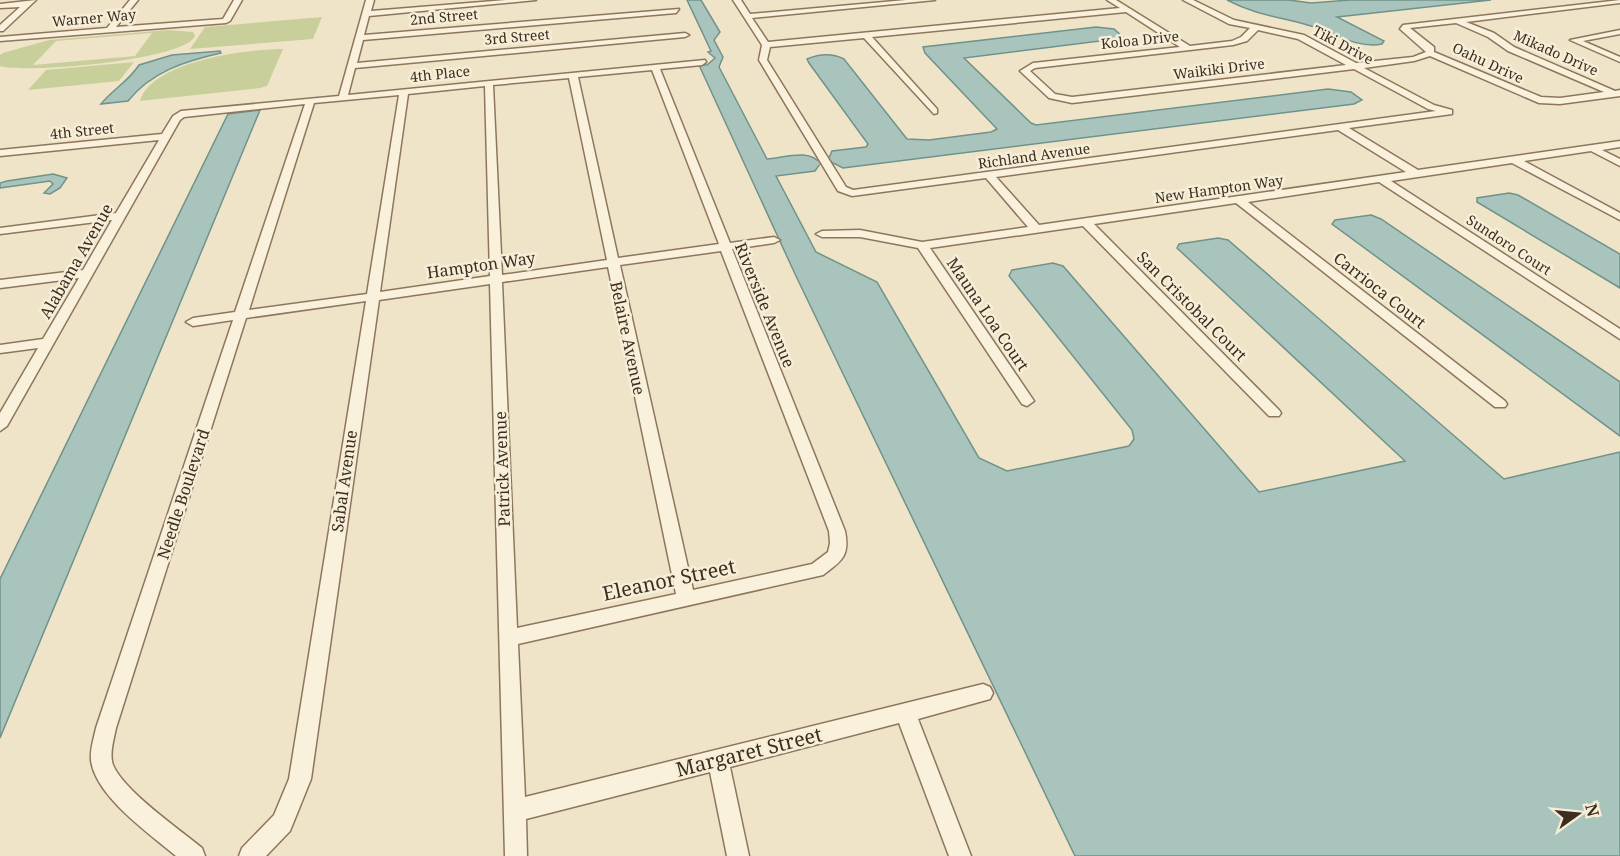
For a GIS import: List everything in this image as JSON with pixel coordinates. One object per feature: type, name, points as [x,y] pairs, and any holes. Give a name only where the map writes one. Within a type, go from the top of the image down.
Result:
[{"type":"street","points":[[110,30],[134,0]]},
{"type":"street","name":"Warner Way","points":[[0,39],[226,21],[238,0]]},
{"type":"street","points":[[343,97],[370,0]]},
{"type":"street","points":[[366,14],[532,0]]},
{"type":"street","name":"Richland Avenue","points":[[737,0],[766,45],[763,60],[842,189],[852,193],[1449,112]]},
{"type":"street","points":[[748,16],[931,0]]},
{"type":"street","points":[[1111,0],[1188,48]]},
{"type":"street","name":"Tiki Drive","points":[[1187,0],[1222,18],[1255,28],[1300,37],[1431,107],[1449,112]]},
{"type":"street","points":[[1455,19],[1620,1]]},
{"type":"street","points":[[0,6],[30,2]]},
{"type":"street","points":[[0,29],[30,2]]},
{"type":"street","points":[[766,45],[1126,10]]},
{"type":"street","name":"2nd Street","points":[[359,38],[676,11]]},
{"type":"street","name":"Oahu Drive","points":[[1455,19],[1403,27],[1422,40],[1431,49],[1430,53],[1539,100],[1560,101],[1617,93]]},
{"type":"street","name":"Mikado Drive","points":[[1455,19],[1487,33],[1511,49],[1617,93]]},
{"type":"street","name":"Koloa Drive","points":[[1024,69],[1239,42],[1255,28]]},
{"type":"street","points":[[1620,32],[1574,40],[1620,60]]},
{"type":"street","name":"3rd Street","points":[[351,66],[685,34]]},
{"type":"street","points":[[866,34],[934,111]]},
{"type":"street","name":"Waikiki Drive","points":[[1024,69],[1025,73],[1052,96],[1072,100],[1414,59],[1430,53]]},
{"type":"street","name":"4th Place","points":[[181,114],[702,62]]},
{"type":"street","name":"Riverside Avenue","points":[[655,67],[837,531],[839,543],[836,556]]},
{"type":"street","name":"Belaire Avenue","points":[[573,75],[686,600]]},
{"type":"street","name":"Patrick Avenue","points":[[489,82],[516,856]]},
{"type":"street","name":"Sabal Avenue","points":[[250,856],[282,823],[300,779],[371,297],[404,91]]},
{"type":"street","name":"Needle Boulevard","points":[[194,856],[113,784],[103,768],[101,756],[106,728],[312,100]]},
{"type":"street","name":"Alabama Avenue","points":[[0,426],[176,118],[181,114]]},
{"type":"street","points":[[1341,128],[1416,174]]},
{"type":"street","name":"4th Street","points":[[0,153],[167,136]]},
{"type":"street","name":"New Hampton Way","points":[[822,234],[840,232],[881,236],[922,246],[1620,144]]},
{"type":"street","points":[[1592,148],[1620,163]]},
{"type":"street","points":[[1514,160],[1620,218]]},
{"type":"street","points":[[990,176],[1037,230]]},
{"type":"street","name":"Sundoro Court","points":[[1381,179],[1620,335]]},
{"type":"street","name":"Carrioca Court","points":[[1240,201],[1500,404]]},
{"type":"street","points":[[0,231],[120,216]]},
{"type":"street","name":"San Cristobal Court","points":[[1086,223],[1274,413]]},
{"type":"street","name":"Hampton Way","points":[[193,322],[774,240]]},
{"type":"street","name":"Mauna Loa Court","points":[[922,246],[1027,401]]},
{"type":"street","points":[[0,284],[87,273]]},
{"type":"street","points":[[0,349],[49,342]]},
{"type":"street","name":"Eleanor Street","points":[[508,638],[817,570],[836,556]]},
{"type":"street","name":"Margaret Street","points":[[514,811],[983,693]]},
{"type":"street","points":[[905,712],[960,856]]},
{"type":"street","points":[[718,760],[738,856]]},
{"type":"green space","points":[[322,17],[313,39],[190,49],[205,27]]},
{"type":"green space","points":[[168,30],[193,32],[195,36],[185,45],[164,52],[104,63],[40,68],[0,66],[0,55],[3,53],[49,40]],"holes":[[[152,33],[135,56],[33,65],[56,41]]]},
{"type":"green space","points":[[283,49],[267,86],[140,101],[148,87],[162,76],[181,67],[202,60],[247,51]]},
{"type":"green space","points":[[134,62],[119,81],[28,90],[46,70]]},
{"type":"water","points":[[687,0],[701,0],[720,32],[714,40],[723,57],[719,67],[767,159],[803,155],[816,159],[820,164],[815,171],[776,176],[816,252],[877,282],[979,458],[1007,471],[1129,446],[1134,439],[1132,430],[1009,276],[1012,270],[1053,263],[1063,266],[1259,492],[1405,461],[1177,248],[1179,244],[1218,238],[1228,240],[1504,479],[1620,452],[1620,856],[1075,856],[795,274],[699,65],[707,65],[715,58],[708,52],[711,51]]},
{"type":"water","points":[[1227,0],[1289,0],[1311,3],[1350,0],[1491,0],[1337,17],[1384,41],[1382,44],[1373,45],[1355,42],[1311,26],[1260,13]]},
{"type":"water","points":[[1096,27],[1114,29],[1124,38],[964,58],[1031,123],[1036,125],[1328,89],[1351,92],[1362,100],[1354,104],[843,168],[829,158],[832,151],[866,147],[868,144],[807,59],[826,55],[844,59],[907,139],[929,140],[991,132],[997,129],[925,53],[923,47]]},
{"type":"water","points":[[220,51],[221,53],[182,64],[158,75],[147,82],[128,101],[101,104],[139,65],[172,55]]},
{"type":"water","points":[[260,110],[0,738],[0,579],[228,114]]},
{"type":"water","points":[[53,174],[67,178],[60,188],[50,194],[44,193],[53,184],[50,181],[0,188],[0,183],[7,181]]},
{"type":"water","points":[[1509,193],[1518,195],[1620,254],[1620,288],[1477,202],[1477,198]]},
{"type":"water","points":[[1371,215],[1381,219],[1620,382],[1620,436],[1332,224],[1335,220]]},
{"type":"waterway","points":[[818,162],[831,160]]}]
